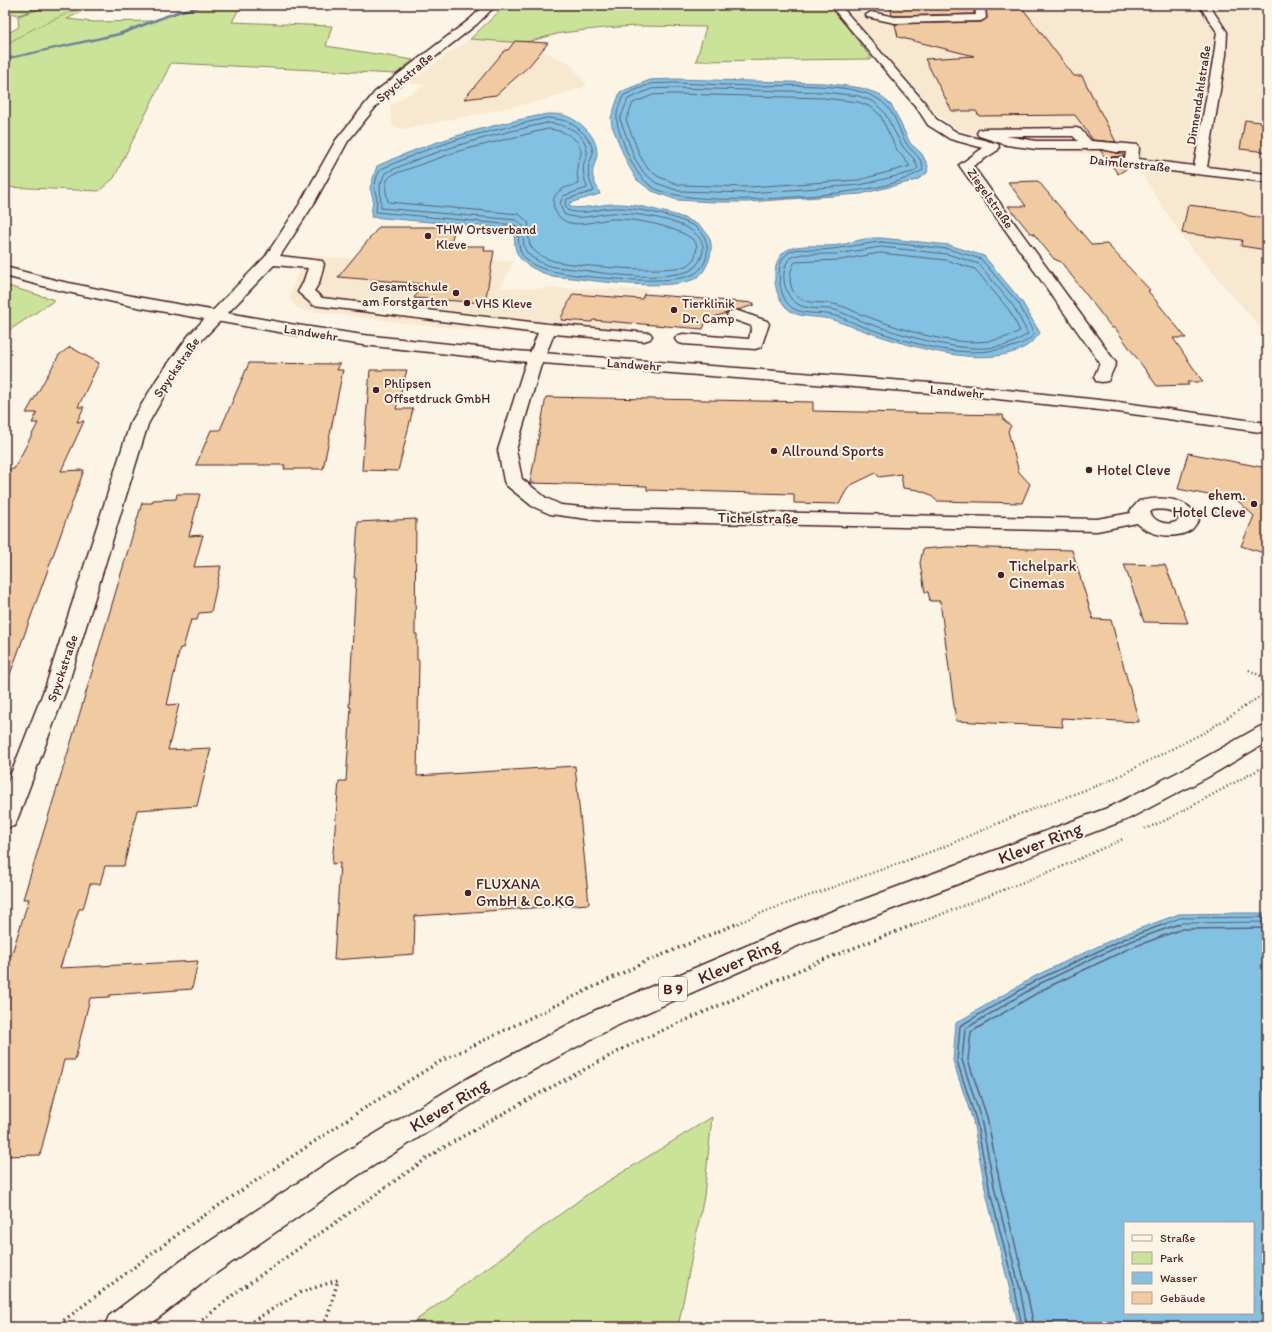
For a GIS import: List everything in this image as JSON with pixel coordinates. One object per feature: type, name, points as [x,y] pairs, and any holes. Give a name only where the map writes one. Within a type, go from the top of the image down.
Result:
[{"type":"street","name":"Spyckstraße","points":[[5,820],[57,685],[139,424],[165,378],[195,338],[270,260],[306,205],[342,140],[379,95],[473,22],[491,5]]},
{"type":"street","name":"Ziegelstraße","points":[[835,5],[846,16],[921,106],[932,122],[954,136],[993,147]]},
{"type":"street","points":[[871,15],[876,5]]},
{"type":"street","name":"Dinnendahlstraße","points":[[1200,171],[1220,55],[1222,32],[1204,5]]},
{"type":"street","points":[[846,16],[871,15],[895,20],[980,18],[980,8]]},
{"type":"street","points":[[1086,151],[1076,132],[983,133],[1007,140],[1086,151],[1133,148],[1131,163]]},
{"type":"street","name":"Ziegelstraße","points":[[993,147],[966,165],[1108,363],[1102,377]]},
{"type":"street","name":"Daimlerstraße","points":[[993,147],[1086,151]]},
{"type":"street","name":"Daimlerstraße","points":[[1108,160],[1267,178]]},
{"type":"street","points":[[270,260],[317,264],[311,283],[306,292],[318,302],[548,328],[644,336]]},
{"type":"street","name":"Landwehr","points":[[5,271],[41,282],[145,304],[361,340],[536,357],[726,371],[1022,397],[1174,414],[1267,428]]},
{"type":"street","points":[[683,340],[755,344],[761,324],[735,315]]},
{"type":"street","name":"Tichelstraße","points":[[548,328],[536,357],[506,450],[513,481],[539,502],[557,510],[603,515],[1097,525],[1140,517],[1156,527],[1175,529],[1187,524],[1189,520],[1188,516]]},
{"type":"street","name":"Klever Ring","points":[[121,1327],[197,1268],[346,1167],[480,1085],[604,1019],[802,933],[1119,813],[1200,771],[1267,732]]},
{"type":"path","points":[[5,45],[27,32],[85,5]]},
{"type":"path","points":[[1188,516],[1245,509]]},
{"type":"path","points":[[1249,670],[1267,679]]},
{"type":"path","points":[[1138,833],[1166,820],[1267,765]]},
{"type":"path","points":[[194,1327],[238,1290],[439,1150],[527,1100],[634,1043],[820,961],[1059,868],[1130,836]]},
{"type":"path","points":[[242,1327],[299,1293],[338,1280],[326,1320],[320,1327]]},
{"type":"shaded area","points":[[843,5],[1267,5],[1267,335],[1184,240],[1132,159],[1024,147],[979,137],[951,126],[937,114]]},
{"type":"shaded area","points":[[470,39],[523,43],[570,63],[587,86],[541,101],[403,129],[392,127],[390,105],[425,85],[407,83]]},
{"type":"shaded area","name":"VHS Kleve","points":[[304,257],[514,261],[500,288],[647,289],[622,343],[420,325],[297,309],[289,298]]},
{"type":"green space","points":[[5,5],[49,5],[18,15],[5,12]]},
{"type":"green space","points":[[53,5],[94,5],[67,19],[94,22],[151,21],[205,5],[241,5],[232,22],[332,26],[326,46],[413,60],[396,74],[171,63],[114,178],[99,191],[5,187],[5,35],[19,27],[18,16]]},
{"type":"green space","points":[[506,5],[830,5],[872,59],[696,61],[706,27],[637,26],[604,28],[561,33],[523,43],[470,39]]},
{"type":"green space","points":[[5,285],[55,300],[5,333]]},
{"type":"green space","points":[[712,1117],[704,1196],[678,1327],[407,1327],[589,1193]]},
{"type":"water","points":[[674,79],[825,83],[861,88],[879,94],[892,106],[910,143],[922,154],[928,166],[927,173],[917,180],[861,194],[748,202],[677,200],[652,191],[637,180],[627,163],[612,126],[611,118],[620,92],[650,80]]},
{"type":"water","points":[[547,114],[563,115],[575,120],[586,129],[594,140],[596,146],[597,156],[593,168],[593,174],[594,181],[600,194],[569,203],[570,207],[612,204],[629,205],[669,213],[689,220],[705,231],[710,239],[711,248],[709,260],[701,274],[695,279],[681,283],[650,285],[616,283],[548,275],[532,268],[520,258],[515,248],[514,229],[371,217],[373,199],[370,188],[377,166],[439,141],[504,123]]},
{"type":"water","points":[[881,238],[949,245],[984,256],[1022,302],[1040,333],[1022,348],[999,356],[971,356],[941,352],[910,345],[833,320],[796,314],[788,309],[782,302],[778,294],[775,281],[776,266],[780,257],[786,250],[795,247],[839,245],[859,240]]},
{"type":"water","points":[[1267,913],[1267,1327],[1019,1327],[986,1193],[973,1121],[953,1061],[956,1023],[1037,975],[1122,935],[1179,914]]},
{"type":"building","points":[[890,5],[977,5],[974,8],[974,14],[895,16],[892,15]]},
{"type":"building","points":[[983,5],[1020,5],[1074,76],[1082,76],[1116,142],[1093,140],[1075,115],[979,116],[976,111],[952,111],[925,59],[974,56],[898,37],[895,24],[981,22],[987,18],[986,8]]},
{"type":"building","points":[[515,41],[548,43],[529,66],[496,95],[464,99],[505,50],[508,50]]},
{"type":"building","points":[[1245,120],[1267,123],[1267,152],[1240,149]]},
{"type":"building","points":[[1100,150],[1122,154],[1124,156],[1111,157],[1111,164],[1128,168],[1118,174]]},
{"type":"building","points":[[1038,181],[1092,245],[1107,244],[1150,290],[1148,291],[1186,338],[1173,338],[1203,382],[1187,382],[1189,385],[1157,386],[1115,328],[1112,328],[1061,262],[1054,259],[1033,233],[1030,233],[1008,206],[1026,206],[1008,182]]},
{"type":"building","points":[[1188,205],[1237,211],[1249,216],[1267,218],[1267,250],[1241,246],[1242,240],[1182,233]]},
{"type":"building","points":[[379,227],[455,228],[450,246],[485,246],[484,251],[494,251],[485,303],[414,298],[424,284],[338,277]]},
{"type":"building","points":[[573,294],[642,299],[644,294],[754,303],[754,305],[738,310],[735,309],[707,319],[703,329],[593,320],[592,322],[561,320]]},
{"type":"building","points":[[70,347],[99,363],[78,407],[84,407],[77,422],[84,421],[61,471],[84,470],[8,680],[5,679],[5,469],[14,469],[38,423],[32,423],[37,413],[26,413],[59,355]]},
{"type":"building","points":[[249,363],[340,364],[337,370],[343,370],[323,469],[284,469],[285,465],[196,465],[211,430],[220,430]]},
{"type":"building","points":[[370,370],[407,370],[396,409],[413,409],[398,471],[362,470]]},
{"type":"building","name":"Allround Sports","points":[[546,397],[813,402],[813,411],[1003,415],[1004,420],[1011,426],[1008,431],[1019,472],[1030,484],[1022,503],[937,501],[929,494],[918,490],[903,488],[901,474],[879,477],[876,473],[851,485],[839,504],[794,503],[794,494],[647,490],[647,486],[530,483]]},
{"type":"building","name":"ehem. Hotel Cleve","points":[[1188,453],[1267,468],[1267,554],[1241,546],[1254,516],[1238,501],[1178,489]]},
{"type":"building","points":[[177,494],[200,494],[189,536],[203,535],[194,567],[221,566],[211,612],[199,613],[197,620],[191,620],[183,648],[180,648],[167,705],[179,704],[168,750],[211,748],[197,806],[137,810],[124,866],[105,866],[100,884],[90,884],[83,909],[79,909],[60,968],[198,961],[192,989],[110,995],[109,997],[90,998],[75,1060],[64,1060],[40,1155],[5,1156],[5,956],[11,956],[29,899],[23,899],[142,503],[152,503],[153,500],[176,499]]},
{"type":"building","points":[[416,519],[415,634],[417,634],[417,660],[419,660],[417,776],[575,766],[589,904],[415,916],[414,954],[334,960],[340,863],[332,864],[339,781],[346,781],[351,707],[349,707],[356,578],[354,578],[358,522]]},
{"type":"building","points":[[947,547],[1072,550],[1093,619],[1111,620],[1139,722],[1061,718],[1063,727],[956,721],[940,601],[930,601],[928,592],[925,592],[920,563],[923,549]]},
{"type":"building","points":[[1124,564],[1165,565],[1188,623],[1144,622]]},
{"type":"waterway","points":[[5,59],[119,34],[180,11],[211,5]]},
{"type":"place","name":"THW Ortsverband Kleve","points":[[428,236]]},
{"type":"place","name":"Gesamtschule am Forstgarten","points":[[456,293]]},
{"type":"place","name":"VHS Kleve","points":[[467,303]]},
{"type":"place","name":"Tierklinik Dr. Camp","points":[[674,310]]},
{"type":"place","name":"Phlipsen Offsetdruck GmbH","points":[[376,390]]},
{"type":"place","name":"Allround Sports","points":[[774,451]]},
{"type":"place","name":"Hotel Cleve","points":[[1089,470]]},
{"type":"place","name":"ehem. Hotel Cleve","points":[[1254,504]]},
{"type":"place","name":"Tichelpark Cinemas","points":[[1001,575]]},
{"type":"place","name":"FLUXANA GmbH & Co.KG","points":[[468,893]]}]
